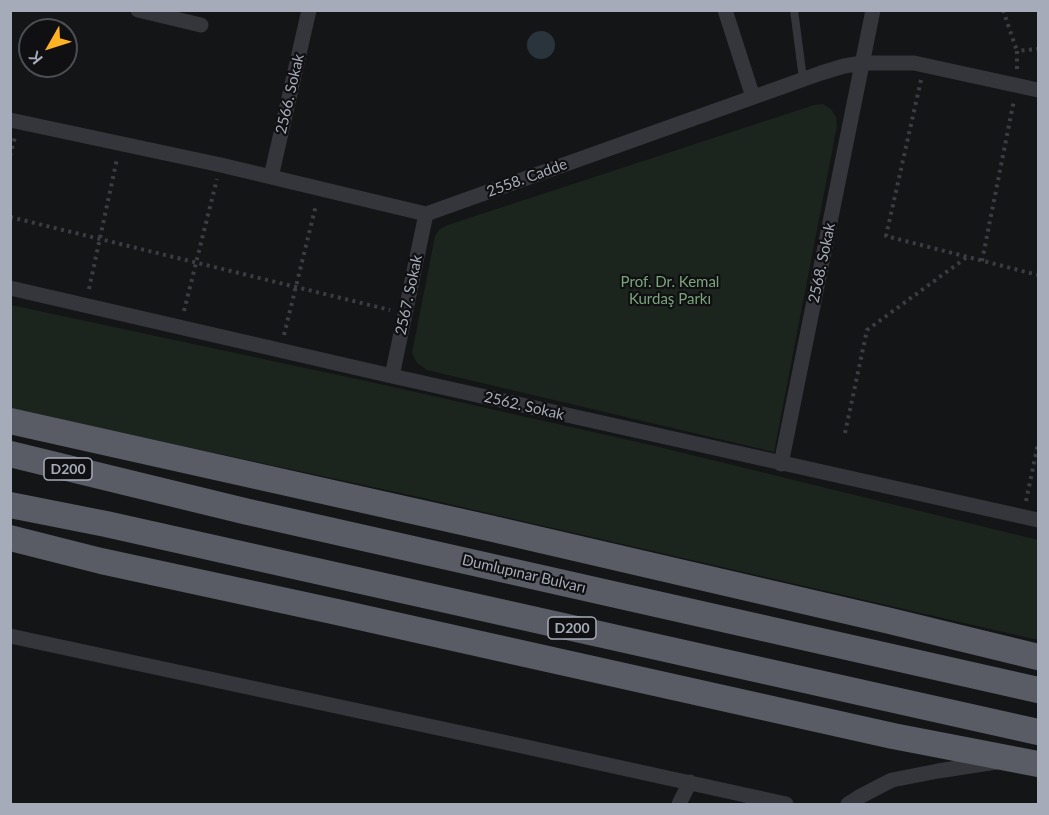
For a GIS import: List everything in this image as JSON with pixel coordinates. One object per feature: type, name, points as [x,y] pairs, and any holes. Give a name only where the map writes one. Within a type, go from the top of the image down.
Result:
[{"type":"highway","points":[[10,421],[489,528],[1038,657]]},
{"type":"highway","name":"Dumlupınar Bulvarı","points":[[10,454],[125,483],[1038,690]]},
{"type":"highway","name":"D200","points":[[10,505],[106,524],[1038,732]]},
{"type":"highway","points":[[10,538],[101,561],[893,736],[1026,762]]},
{"type":"street","points":[[138,10],[201,25]]},
{"type":"street","name":"2566. Sokak","points":[[272,177],[309,10]]},
{"type":"street","points":[[725,10],[753,97]]},
{"type":"street","name":"2568. Sokak","points":[[781,464],[873,10]]},
{"type":"street","name":"2558. Cadde","points":[[426,214],[753,97],[836,69],[862,63],[925,65],[1038,90]]},
{"type":"street","points":[[10,120],[221,165],[426,214]]},
{"type":"street","name":"2567. Sokak","points":[[392,376],[426,214]]},
{"type":"street","name":"2562. Sokak","points":[[10,288],[781,464],[1038,520]]},
{"type":"street","points":[[10,636],[786,804]]},
{"type":"street","points":[[848,804],[892,780],[938,771],[1026,762]]},
{"type":"street","points":[[679,804],[690,782]]},
{"type":"lane","points":[[794,10],[803,80]]},
{"type":"path","points":[[982,261],[1017,85],[1017,51],[1003,10]]},
{"type":"path","points":[[1017,51],[1038,49],[1038,45]]},
{"type":"path","points":[[925,65],[886,236],[1038,275]]},
{"type":"path","points":[[86,305],[121,144]]},
{"type":"path","points":[[180,327],[221,165]]},
{"type":"path","points":[[281,350],[320,189]]},
{"type":"path","points":[[10,217],[405,314]]},
{"type":"path","points":[[845,433],[867,330],[967,257]]},
{"type":"path","points":[[1022,516],[1038,444]]},
{"type":"green space","name":"Prof. Dr. Kemal Kurdaş Parkı","points":[[823,104],[831,109],[836,117],[837,126],[774,452],[427,370],[417,363],[412,353],[435,236],[440,229],[814,105]]},
{"type":"green space","points":[[11,305],[651,445],[1038,540],[1038,640],[410,495],[11,409]]},
{"type":"shaded area","points":[[541,31],[551,35],[555,45],[551,55],[541,59],[531,55],[527,45],[531,35]]}]
